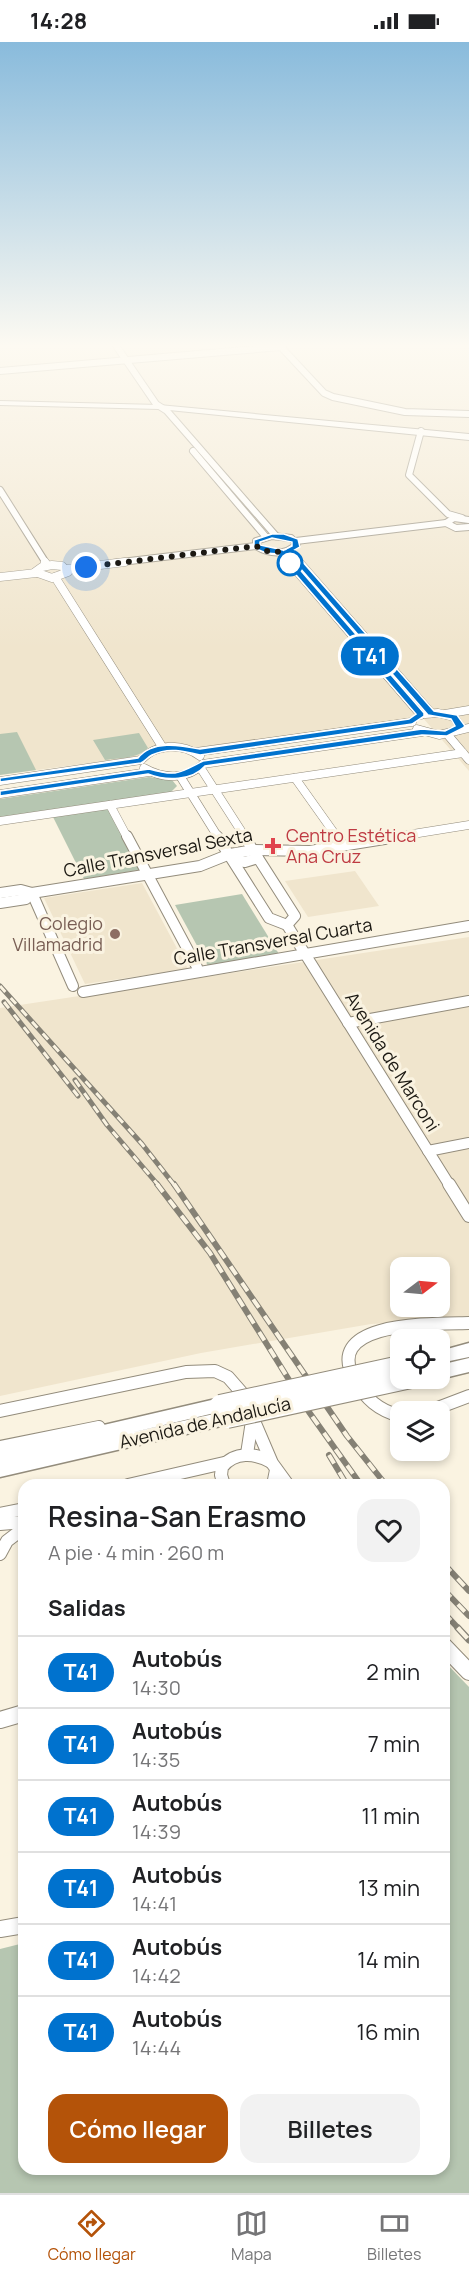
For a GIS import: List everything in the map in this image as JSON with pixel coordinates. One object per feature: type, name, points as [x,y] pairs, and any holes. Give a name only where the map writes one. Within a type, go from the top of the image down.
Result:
[{"type":"main road","points":[[450,1355],[469,1350]]},
{"type":"main road","points":[[450,1370],[469,1365]]},
{"type":"main road","name":"Avenida de Andalucía","points":[[0,1472],[390,1369]]},
{"type":"main road","name":"Avenida de Andalucía","points":[[0,1456],[390,1382]]},
{"type":"street","points":[[192,447],[266,537]]},
{"type":"street","points":[[196,447],[276,536]]},
{"type":"street","points":[[416,447],[409,475],[448,521],[460,528],[468,524]]},
{"type":"street","points":[[0,490],[47,565]]},
{"type":"street","points":[[256,546],[256,541],[266,537],[276,536],[296,541],[435,525],[448,521],[468,524]]},
{"type":"street","points":[[36,573],[38,568],[47,565],[57,565],[67,569],[256,546],[266,551],[285,551],[296,547],[296,541]]},
{"type":"street","points":[[285,551],[431,713]]},
{"type":"street","points":[[285,551],[421,715]]},
{"type":"street","points":[[0,577],[36,573],[43,577],[55,578],[66,574],[67,569]]},
{"type":"street","points":[[55,578],[163,748]]},
{"type":"street","points":[[0,780],[141,760],[146,754],[163,748],[182,748],[196,752],[412,722],[421,715],[469,710]]},
{"type":"street","points":[[444,714],[459,721],[458,729]]},
{"type":"street","points":[[412,722],[422,732]]},
{"type":"street","points":[[141,760],[143,767],[149,772],[158,775],[180,776],[202,766],[422,732],[447,734],[458,729],[469,728]]},
{"type":"street","points":[[447,734],[469,760]]},
{"type":"street","points":[[180,776],[269,918],[286,925],[295,916],[215,790],[202,766],[202,758],[196,752]]},
{"type":"street","points":[[0,821],[463,753]]},
{"type":"street","points":[[0,794],[149,772]]},
{"type":"street","points":[[295,778],[342,845]]},
{"type":"street","points":[[110,805],[197,967]]},
{"type":"street","name":"Calle Transversal Sexta","points":[[254,850],[296,852],[469,825]]},
{"type":"street","points":[[230,854],[237,843],[254,850]]},
{"type":"street","points":[[230,854],[249,861],[254,850]]},
{"type":"street","name":"Calle Transversal Sexta","points":[[0,893],[21,890],[32,893],[148,875],[200,866],[230,854]]},
{"type":"street","points":[[32,893],[73,986]]},
{"type":"street","name":"Calle Transversal Sexta","points":[[0,903],[26,899],[32,893]]},
{"type":"street","name":"Avenida de Marconi","points":[[286,925],[469,1216]]},
{"type":"street","name":"Calle Transversal Cuarta","points":[[83,992],[469,926]]},
{"type":"street","points":[[348,1023],[469,1001]]},
{"type":"street","points":[[428,1151],[469,1143]]},
{"type":"street","points":[[390,1414],[364,1398],[347,1365],[348,1351],[357,1340],[370,1332],[393,1328],[469,1323]]},
{"type":"street","points":[[0,1412],[186,1372],[215,1371],[228,1377],[242,1393],[252,1421],[274,1467],[283,1479]]},
{"type":"street","points":[[450,1403],[469,1396]]},
{"type":"street","points":[[0,1447],[65,1433],[223,1412]]},
{"type":"street","points":[[247,1454],[252,1421]]},
{"type":"street","points":[[154,1479],[224,1463],[238,1455],[247,1454],[257,1455],[274,1467],[276,1479]]},
{"type":"street","points":[[221,1479],[224,1463]]},
{"type":"street","points":[[0,1514],[18,1510]]},
{"type":"street","points":[[0,1524],[18,1522]]},
{"type":"street","points":[[0,1554],[7,1541],[18,1533]]},
{"type":"street","points":[[450,1652],[469,1672]]},
{"type":"street","points":[[0,1720],[18,1715]]},
{"type":"street","points":[[0,1929],[18,1926]]},
{"type":"shaded area","points":[[0,447],[469,447],[469,771],[423,718],[0,775]]},
{"type":"shaded area","points":[[355,871],[379,906],[308,917],[285,881]]},
{"type":"shaded area","name":"Colegio Villamadrid","points":[[142,883],[188,969],[85,984],[44,898]]},
{"type":"shaded area","points":[[469,937],[469,1319],[371,1324],[201,1353],[0,1396],[0,1008]]},
{"type":"green space","points":[[17,732],[36,770],[0,775],[0,734]]},
{"type":"green space","points":[[139,733],[148,748],[144,752],[128,757],[105,760],[93,740]]},
{"type":"green space","points":[[149,777],[172,780],[177,786],[171,792],[0,817],[0,799]]},
{"type":"green space","points":[[108,808],[139,870],[84,879],[52,815]]},
{"type":"green space","points":[[242,894],[279,954],[208,966],[175,905]]},
{"type":"green space","points":[[450,1667],[469,1687],[469,2193],[0,2193],[0,1949],[18,1944],[18,2175],[450,2175]]},
{"type":"railway","points":[[0,986],[142,1144],[175,1186]]},
{"type":"railway","points":[[4,1002],[78,1096]]},
{"type":"railway","points":[[75,1080],[107,1125],[159,1186]]},
{"type":"railway","points":[[157,1184],[210,1253],[309,1412],[357,1479]]},
{"type":"railway","points":[[174,1184],[347,1436],[381,1479]]},
{"type":"railway","points":[[329,1455],[343,1479]]},
{"type":"railway","points":[[450,1570],[469,1591]]},
{"type":"railway","points":[[450,1596],[469,1616]]},
{"type":"railway","points":[[450,1619],[459,1629]]},
{"type":"railway","points":[[458,1628],[469,1640]]},
{"type":"bus line","name":"T41","points":[[0,780],[141,760],[153,750],[163,748],[182,748],[200,752],[412,722],[421,715],[280,552],[266,551],[256,546],[256,541],[272,536],[291,538],[296,541],[296,547],[289,551],[431,713],[454,717],[459,721],[460,726],[447,734],[422,732],[203,764],[197,770],[180,776],[158,775],[149,772],[0,794]]},
{"type":"place","name":"Centro Estética Ana Cruz","points":[[273,846]]},
{"type":"place","name":"Colegio Villamadrid","points":[[115,934]]},
{"type":"route","points":[[86,567],[256,546],[266,551],[280,552],[292,566],[290,563]]}]
